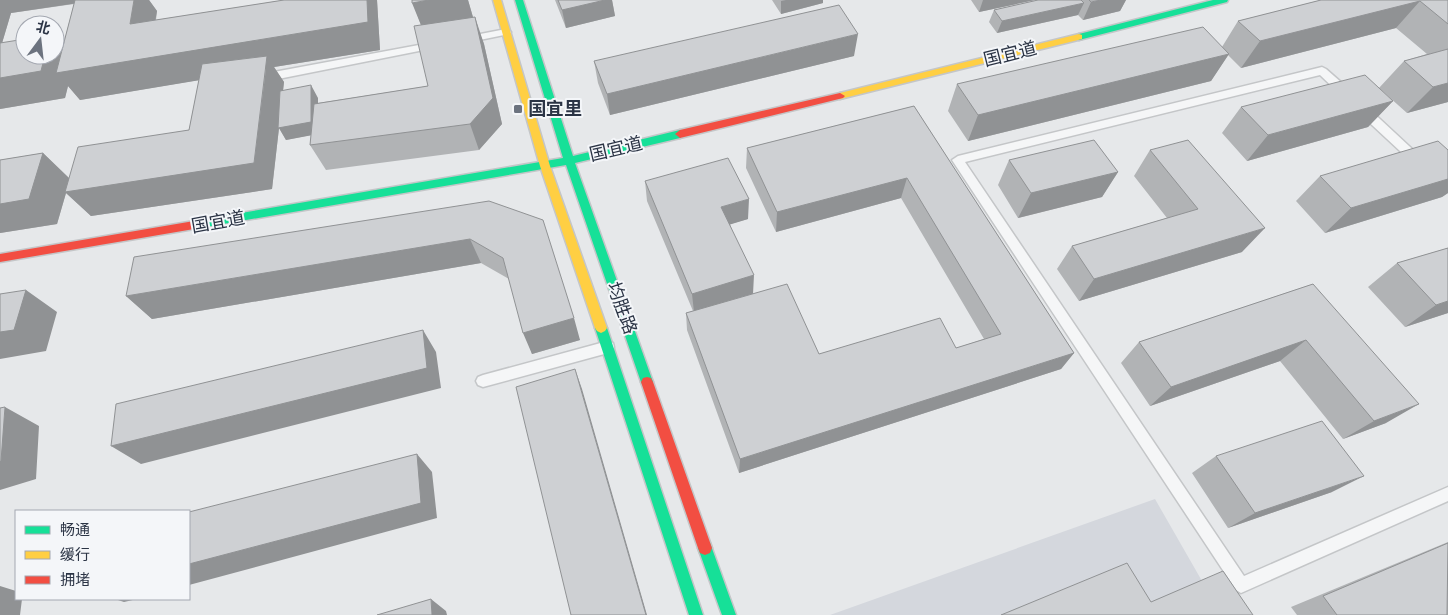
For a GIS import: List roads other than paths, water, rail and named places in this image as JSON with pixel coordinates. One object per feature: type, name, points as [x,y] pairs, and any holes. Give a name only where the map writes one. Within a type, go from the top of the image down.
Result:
[{"type":"street","name":"均胜路","points":[[497,0],[545,166],[608,347],[696,615]]},
{"type":"street","name":"均胜路","points":[[519,0],[569,160],[729,615]]},
{"type":"street","name":"国宜道","points":[[0,258],[545,166],[896,82],[1224,0]]},
{"type":"lane","points":[[253,80],[506,32]]},
{"type":"lane","points":[[1427,170],[1322,71],[958,160],[1241,585],[1448,494]]},
{"type":"lane","points":[[483,381],[608,347]]},
{"type":"place","name":"国宜里","points":[[518,109]]}]
